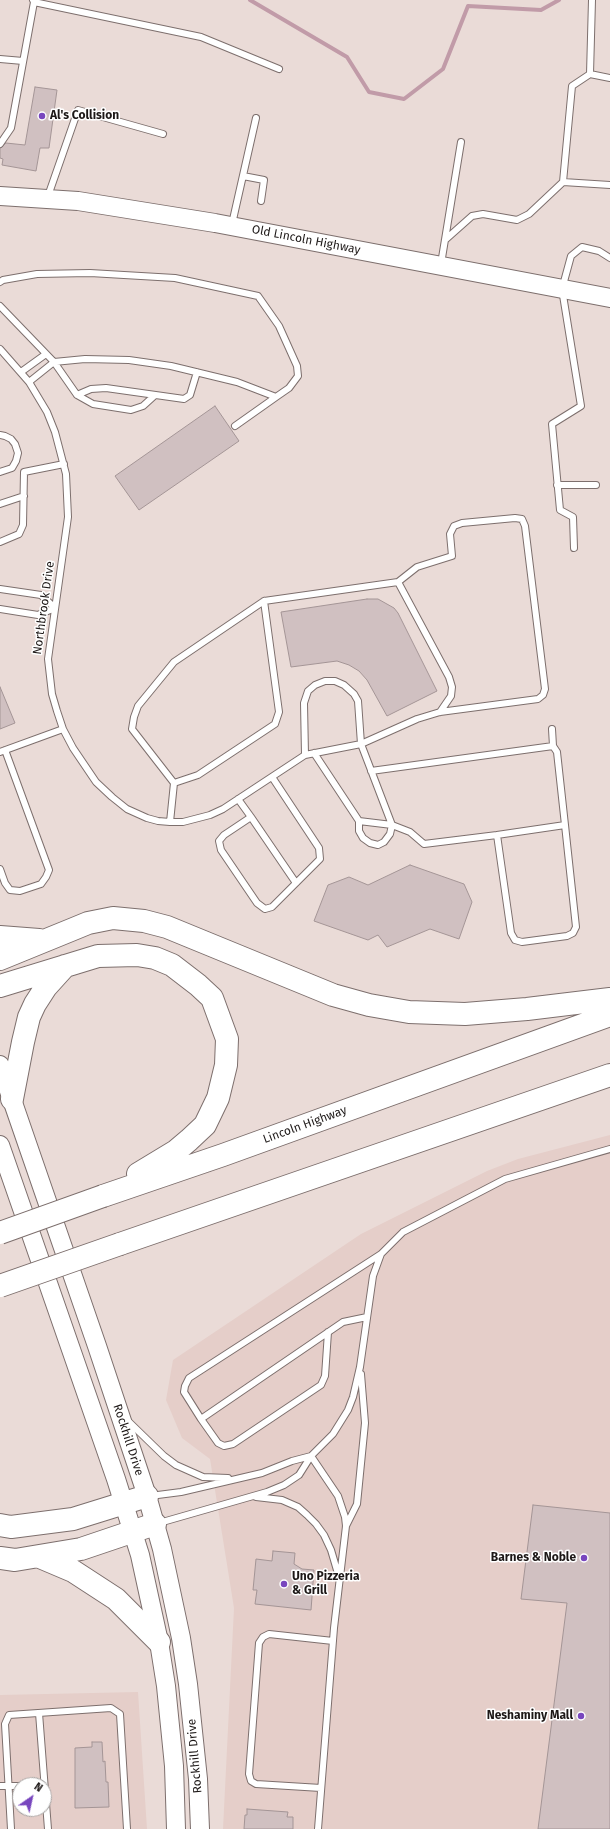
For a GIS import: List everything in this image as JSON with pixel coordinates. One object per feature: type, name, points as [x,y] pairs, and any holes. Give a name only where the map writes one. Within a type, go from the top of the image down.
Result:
[{"type":"highway","points":[[0,960],[42,940],[88,923],[113,918],[167,927],[333,995],[369,1005],[409,1012],[465,1014],[527,1009],[610,999]]},
{"type":"highway","points":[[0,937],[42,940]]},
{"type":"highway","points":[[0,986],[98,956],[118,955],[155,958],[172,965],[212,998],[227,1039],[228,1055],[223,1083],[218,1098],[205,1125],[176,1152],[103,1196]]},
{"type":"highway","points":[[12,1099],[29,1017],[46,987],[65,966]]},
{"type":"highway","name":"Lincoln Highway","points":[[0,1233],[223,1155],[610,1015]]},
{"type":"highway","points":[[0,1286],[610,1075]]},
{"type":"highway","points":[[0,1526],[11,1527],[73,1519],[147,1496]]},
{"type":"highway","points":[[0,1558],[15,1560],[40,1557],[81,1548],[155,1524]]},
{"type":"highway","points":[[40,1557],[73,1571],[116,1599],[159,1642]]},
{"type":"main road","name":"Old Lincoln Highway","points":[[0,196],[47,198],[116,207],[232,226],[610,298]]},
{"type":"main road","name":"Rockhill Drive","points":[[0,1065],[119,1412],[155,1524],[172,1593],[187,1676],[194,1732],[200,1829]]},
{"type":"main road","name":"Rockhill Drive","points":[[0,1145],[134,1531],[159,1642],[172,1734],[176,1829]]},
{"type":"lane","points":[[590,74],[592,0]]},
{"type":"lane","points":[[0,144],[11,128],[33,1],[201,37],[279,69]]},
{"type":"lane","points":[[0,59],[23,61]]},
{"type":"lane","points":[[445,240],[472,216],[483,214],[517,220],[529,214],[562,182],[572,86],[590,74],[610,78]]},
{"type":"lane","points":[[47,198],[78,110],[163,134]]},
{"type":"lane","points":[[232,226],[256,118]]},
{"type":"lane","points":[[441,265],[461,142]]},
{"type":"lane","points":[[243,176],[264,180],[261,201]]},
{"type":"lane","points":[[562,182],[610,185]]},
{"type":"lane","points":[[574,548],[573,517],[560,510],[552,424],[581,406],[562,289],[571,256],[582,247],[599,251],[610,258]]},
{"type":"lane","points":[[0,282],[3,280],[37,274],[90,273],[175,278],[258,296],[279,326],[298,366],[298,376],[290,388],[235,426]]},
{"type":"lane","points":[[0,306],[54,362],[77,395],[93,404],[131,410],[143,406],[154,396]]},
{"type":"lane","name":"Northbrook Drive","points":[[0,350],[29,382],[47,412],[55,432],[64,464],[68,495],[68,517],[49,642],[49,676],[52,694],[63,729],[84,765],[96,782],[112,797],[137,814],[158,821],[170,822],[196,820],[210,815],[238,799],[305,755]]},
{"type":"lane","points":[[21,372],[46,354]]},
{"type":"lane","points":[[29,382],[54,362],[85,359],[129,360],[197,372],[236,382],[276,397]]},
{"type":"lane","points":[[77,395],[91,389],[106,388],[154,396],[184,399],[190,395],[197,372]]},
{"type":"lane","points":[[0,435],[5,436],[15,444],[18,453],[12,468],[0,472]]},
{"type":"lane","points":[[0,542],[19,534],[23,525],[24,472],[16,461]]},
{"type":"lane","points":[[24,472],[64,464]]},
{"type":"lane","points":[[557,485],[596,485]]},
{"type":"lane","points":[[0,504],[24,496]]},
{"type":"lane","points":[[170,822],[174,783],[132,729],[138,706],[174,662],[264,601],[398,582],[417,567],[452,556],[450,534],[454,526],[462,523],[515,518],[522,519],[525,526],[545,689],[543,695],[538,699],[440,712],[417,719],[361,744],[314,753],[305,755],[304,703],[308,691],[315,685],[325,681],[335,681],[344,685],[354,694],[358,701],[361,744],[392,825],[390,834],[384,842],[378,845],[370,843],[363,838],[360,831],[359,821],[314,753]]},
{"type":"lane","points":[[398,582],[449,677],[452,687],[451,696],[440,712]]},
{"type":"lane","points":[[0,589],[41,595],[55,608],[38,615],[0,609]]},
{"type":"lane","points":[[174,783],[198,775],[275,724],[280,712],[264,601]]},
{"type":"lane","points":[[0,869],[5,883],[10,890],[20,891],[41,884],[49,870],[2,751],[63,729]]},
{"type":"lane","points":[[497,835],[511,933],[515,940],[522,942],[567,936],[573,933],[576,927],[557,752],[553,746],[552,729]]},
{"type":"lane","points":[[371,771],[544,746],[553,746]]},
{"type":"lane","points":[[251,817],[224,835],[219,841],[221,850],[257,903],[265,909],[272,907],[320,859],[319,848],[272,777]]},
{"type":"lane","points":[[238,799],[296,884]]},
{"type":"lane","points":[[359,821],[392,825],[410,832],[424,844],[565,825]]},
{"type":"lane","points":[[328,1332],[325,1376],[321,1385],[233,1444],[224,1446],[218,1443],[184,1392],[184,1386],[189,1378],[382,1254],[403,1232],[505,1179],[610,1149]]},
{"type":"lane","points":[[155,1524],[284,1485],[299,1475],[311,1456],[333,1434],[348,1410],[353,1397],[360,1367],[373,1276],[382,1254]]},
{"type":"lane","points":[[201,1419],[343,1322],[367,1317]]},
{"type":"lane","points":[[346,1526],[357,1504],[365,1422],[360,1367]]},
{"type":"lane","points":[[119,1412],[164,1456],[176,1465],[194,1474],[203,1477],[223,1478],[262,1473]]},
{"type":"lane","points":[[147,1496],[181,1492],[262,1473],[292,1461],[311,1456]]},
{"type":"lane","points":[[311,1456],[338,1496],[345,1516],[346,1526],[333,1641],[318,1829]]},
{"type":"lane","points":[[248,1497],[273,1498],[282,1500],[298,1507],[307,1515],[316,1524],[326,1540],[340,1580]]},
{"type":"lane","points":[[321,1788],[256,1784],[251,1781],[249,1774],[259,1643],[263,1637],[269,1634],[333,1641]]},
{"type":"lane","points":[[11,1829],[5,1724],[9,1715],[111,1708],[120,1714],[127,1829]]},
{"type":"lane","points":[[39,1713],[44,1777]]},
{"type":"lane","points":[[0,1786],[12,1786]]},
{"type":"lane","points":[[47,1817],[48,1829]]},
{"type":"shaded area","points":[[610,1135],[610,1829],[223,1829],[234,1608],[210,1459],[182,1438],[166,1400],[173,1360],[361,1234],[487,1171],[518,1159]]},
{"type":"shaded area","points":[[138,1692],[147,1829],[0,1829],[0,1695]]},
{"type":"building","name":"Al's Collision","points":[[35,87],[57,90],[49,148],[40,148],[36,171],[2,165],[3,159],[0,158],[0,148],[6,143],[25,145]]},
{"type":"building","points":[[215,406],[239,441],[139,510],[115,476]]},
{"type":"building","points":[[367,599],[378,599],[394,608],[398,613],[437,691],[387,716],[367,680],[359,671],[349,665],[337,661],[291,667],[281,612]]},
{"type":"building","points":[[0,687],[15,723],[0,729]]},
{"type":"building","points":[[410,865],[464,884],[472,902],[459,939],[430,929],[387,947],[378,935],[368,940],[314,921],[328,885],[349,877],[368,885]]},
{"type":"building","name":"Neshaminy Mall","points":[[533,1505],[610,1513],[610,1829],[538,1829],[567,1603],[521,1599]]},
{"type":"building","name":"Uno Pizzeria & Grill","points":[[273,1551],[295,1553],[294,1564],[302,1569],[314,1570],[311,1610],[255,1604],[257,1590],[253,1590],[256,1559],[272,1561]]},
{"type":"building","points":[[92,1742],[102,1742],[106,1782],[108,1782],[109,1807],[75,1808],[75,1748],[92,1747]]},
{"type":"building","points":[[247,1809],[288,1812],[287,1817],[293,1817],[293,1829],[244,1829]]},
{"type":"waterway","points":[[250,0],[347,57],[369,92],[404,99],[443,69],[468,6],[541,10],[559,0]]},
{"type":"place","name":"Al's Collision","points":[[42,116]]},
{"type":"place","name":"Barnes & Noble","points":[[584,1558]]},
{"type":"place","name":"Uno Pizzeria & Grill","points":[[284,1584]]},
{"type":"place","name":"Neshaminy Mall","points":[[581,1716]]}]
